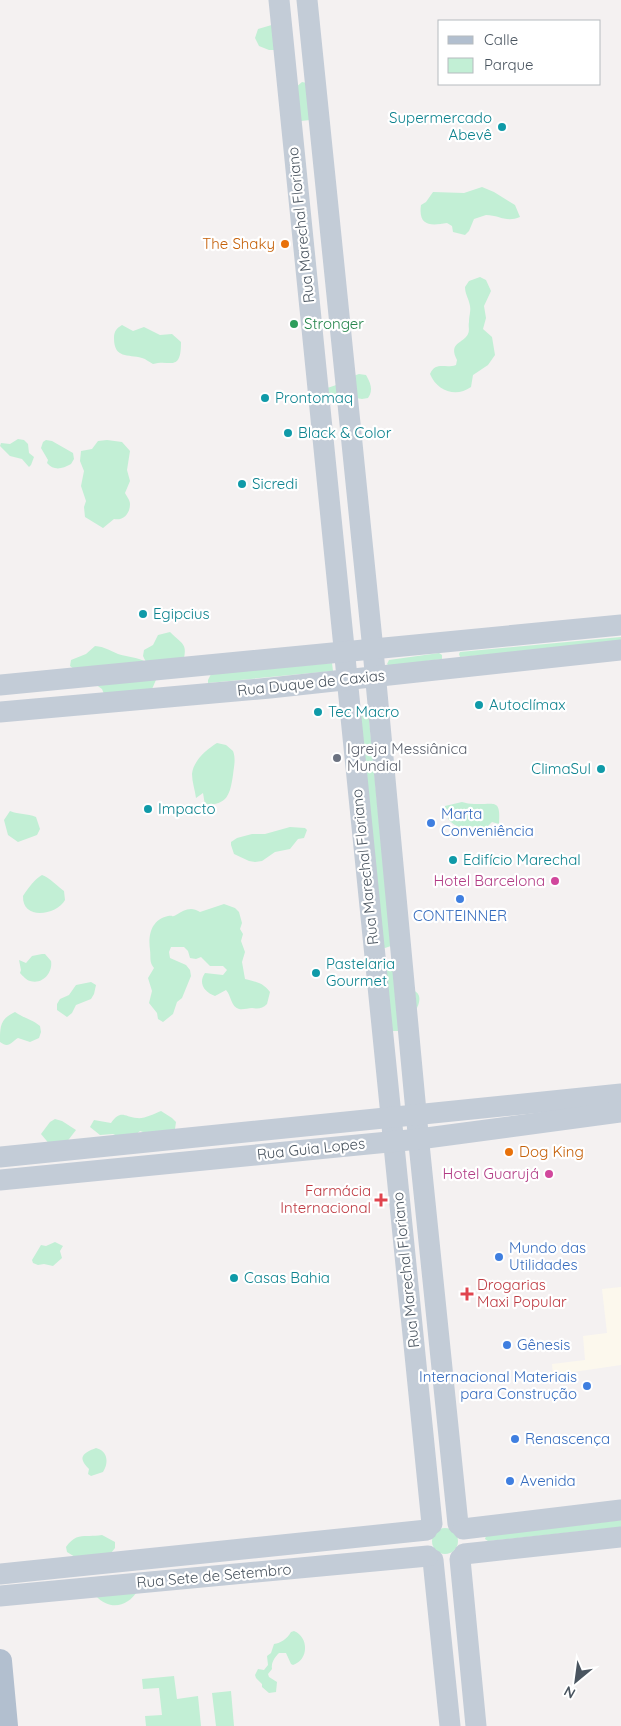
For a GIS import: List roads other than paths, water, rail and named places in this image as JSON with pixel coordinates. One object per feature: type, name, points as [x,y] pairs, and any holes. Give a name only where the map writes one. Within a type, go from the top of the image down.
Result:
[{"type":"main road","name":"Rua Marechal Floriano","points":[[279,0],[391,1117],[429,1527]]},
{"type":"main road","name":"Rua Marechal Floriano","points":[[307,0],[373,650],[416,1115],[461,1527]]},
{"type":"main road","points":[[314,356],[343,354]]},
{"type":"main road","points":[[335,564],[364,560]]},
{"type":"main road","name":"Rua Duque de Caxias","points":[[0,685],[621,625]]},
{"type":"main road","points":[[446,643],[449,669]]},
{"type":"main road","name":"Rua Duque de Caxias","points":[[0,712],[270,688],[621,650]]},
{"type":"main road","points":[[47,681],[50,708]]},
{"type":"main road","name":"Rua Guia Lopes","points":[[0,1157],[621,1094]]},
{"type":"main road","name":"Rua Guia Lopes","points":[[0,1180],[419,1139],[621,1112]]},
{"type":"main road","points":[[180,1138],[184,1162]]},
{"type":"main road","points":[[450,1726],[430,1558],[424,1549],[423,1543],[429,1527],[444,1520],[461,1527],[621,1510]]},
{"type":"main road","name":"Rua Sete de Setembro","points":[[0,1574],[429,1527]]},
{"type":"main road","points":[[461,1527],[467,1541],[462,1556],[476,1726]]},
{"type":"main road","points":[[430,1558],[447,1564],[462,1556],[621,1537]]},
{"type":"main road","points":[[220,1551],[223,1575]]},
{"type":"main road","name":"Rua Sete de Setembro","points":[[0,1596],[430,1558]]},
{"type":"main road","points":[[0,1661],[6,1726]]},
{"type":"place","name":"Supermercado Abevê","points":[[502,127]]},
{"type":"place","name":"The Shaky","points":[[285,244]]},
{"type":"place","name":"Stronger","points":[[294,324]]},
{"type":"place","name":"Prontomaq","points":[[265,398]]},
{"type":"place","name":"Black & Color","points":[[288,433]]},
{"type":"place","name":"Sicredi","points":[[242,484]]},
{"type":"place","name":"Egipcius","points":[[143,614]]},
{"type":"place","name":"Autoclímax","points":[[479,705]]},
{"type":"place","name":"Tec Macro","points":[[318,712]]},
{"type":"place","name":"Igreja Messiânica Mundial","points":[[337,758]]},
{"type":"place","name":"ClimaSul","points":[[601,769]]},
{"type":"place","name":"Impacto","points":[[148,809]]},
{"type":"place","name":"Marta Conveniência","points":[[431,823]]},
{"type":"place","name":"Edifício Marechal","points":[[453,860]]},
{"type":"place","name":"Hotel Barcelona","points":[[555,881]]},
{"type":"place","name":"CONTEINNER","points":[[460,899]]},
{"type":"place","name":"Pastelaria Gourmet","points":[[316,973]]},
{"type":"place","name":"Dog King","points":[[509,1152]]},
{"type":"place","name":"Hotel Guarujá","points":[[549,1174]]},
{"type":"place","name":"Farmácia Internacional","points":[[381,1200]]},
{"type":"place","name":"Mundo das Utilidades","points":[[499,1257]]},
{"type":"place","name":"Casas Bahia","points":[[234,1278]]},
{"type":"place","name":"Drogarias Maxi Popular","points":[[467,1294]]},
{"type":"place","name":"Gênesis","points":[[507,1345]]},
{"type":"place","name":"Internacional Materiais para Construção","points":[[587,1386]]},
{"type":"place","name":"Renascença","points":[[515,1439]]},
{"type":"place","name":"Avenida","points":[[510,1481]]}]
